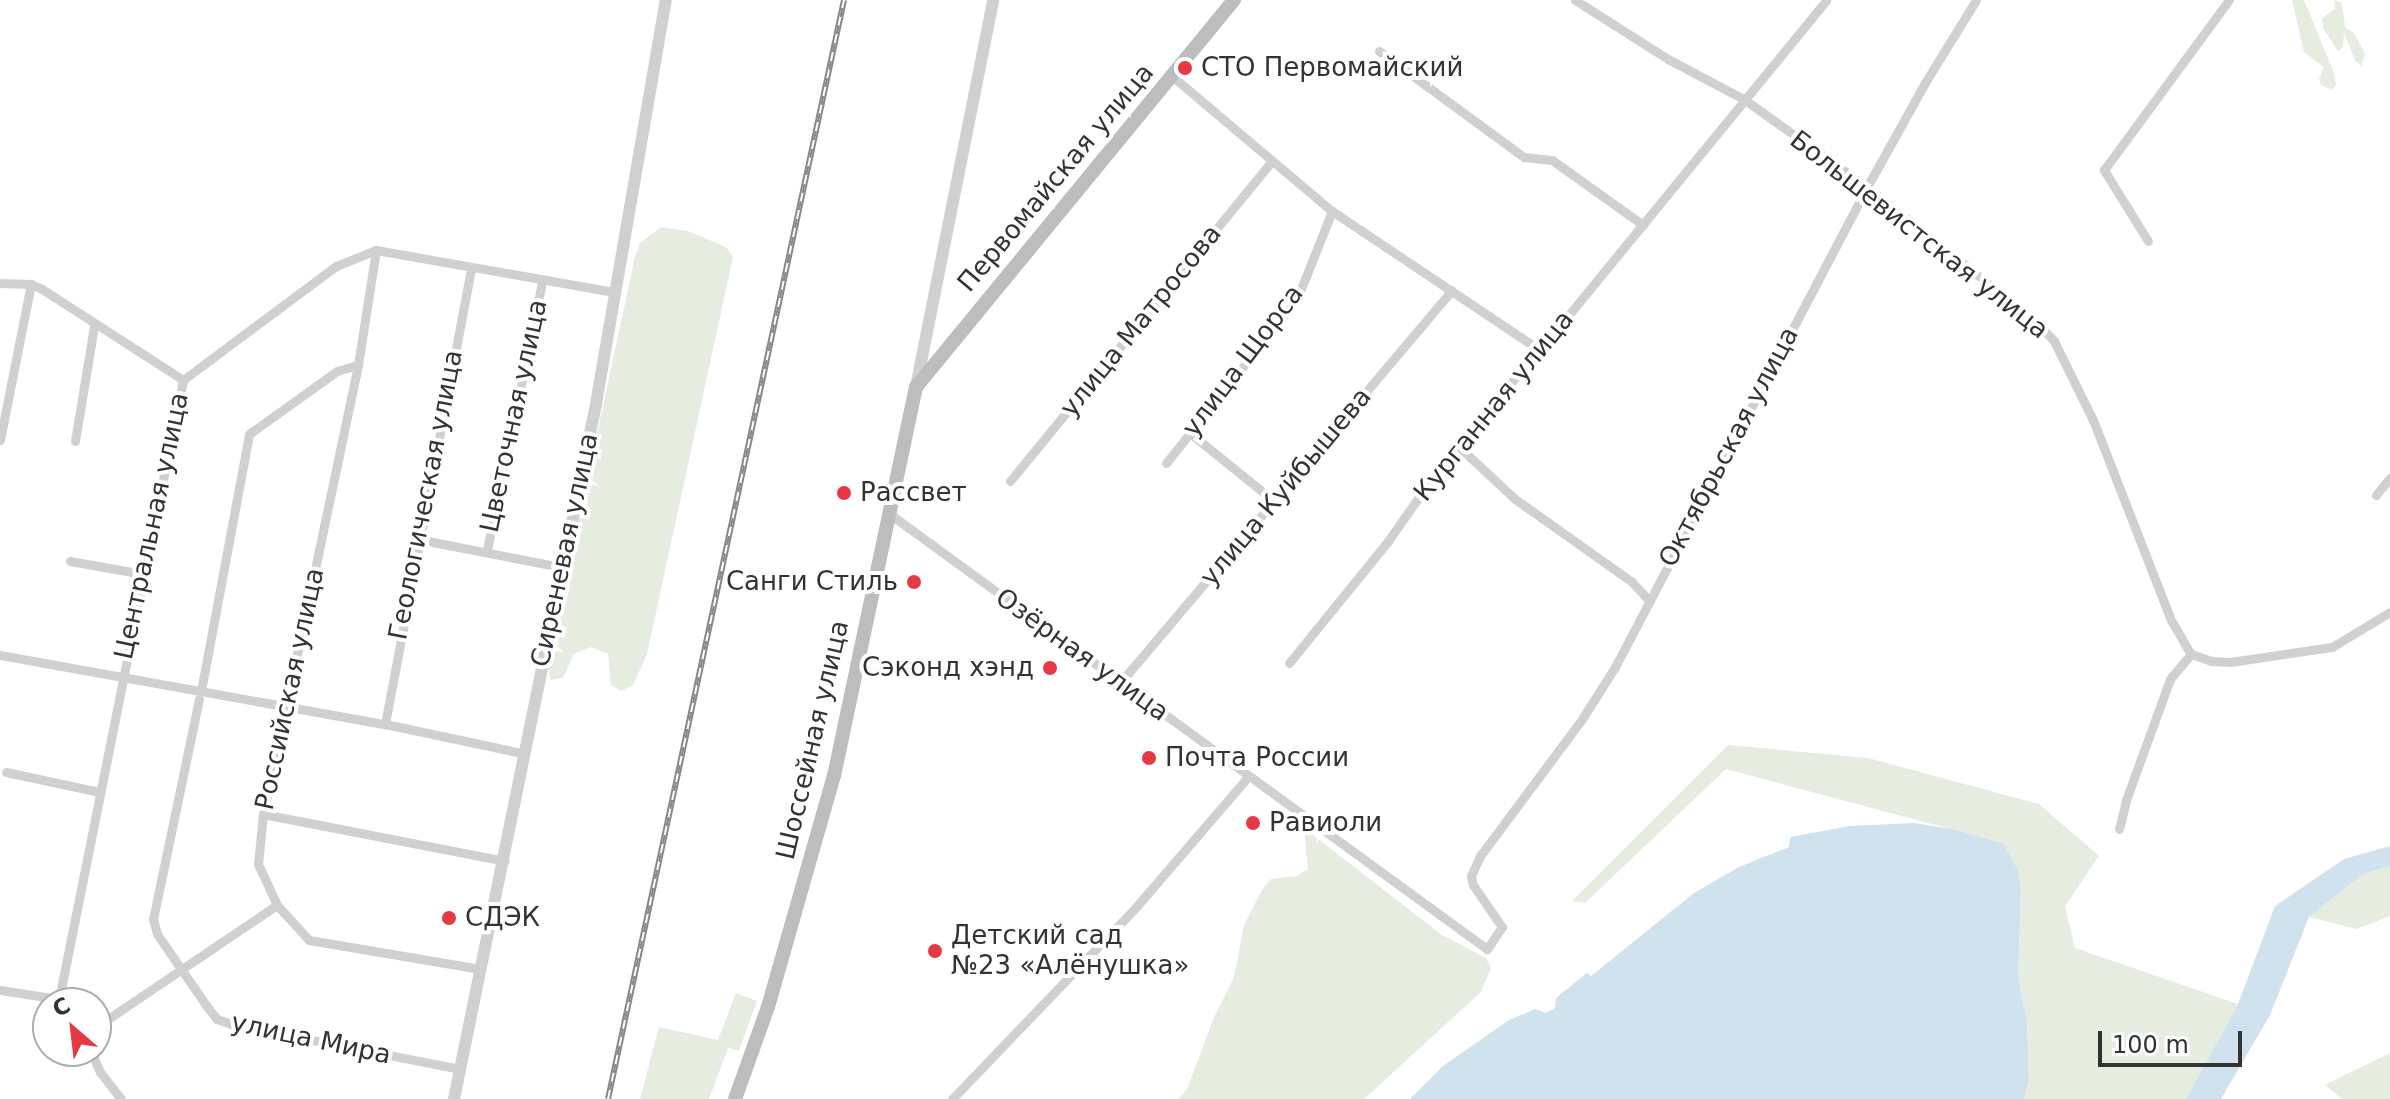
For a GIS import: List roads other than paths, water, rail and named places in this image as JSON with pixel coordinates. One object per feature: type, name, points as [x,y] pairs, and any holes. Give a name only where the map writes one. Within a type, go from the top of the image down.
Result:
[{"type":"main road","name":"Первомайская улица","points":[[916,387],[1234,0]]},
{"type":"main road","name":"Шоссейная улица","points":[[735,1099],[768,1007],[834,776],[887,512],[916,387]]},
{"type":"street","name":"Сиреневая улица","points":[[454,1099],[504,861],[522,753],[596,404],[666,0]]},
{"type":"street","points":[[916,387],[993,0]]},
{"type":"street","name":"Большевистская улица","points":[[1575,0],[1668,59],[1745,100],[1867,187],[2034,320],[2054,341],[2093,420],[2171,620],[2191,654]]},
{"type":"street","name":"Курганная улица","points":[[1289,663],[1388,541],[1456,444],[1540,350],[1826,0]]},
{"type":"street","name":"Октябрьская улица","points":[[1473,885],[1471,876],[1480,856],[1582,719],[1615,667],[1867,187],[1926,81],[1976,0]]},
{"type":"street","points":[[2148,241],[2104,170],[2229,0]]},
{"type":"street","points":[[1379,51],[1524,157],[1552,160],[1643,225]]},
{"type":"street","points":[[1172,76],[1332,211],[1540,350]]},
{"type":"street","name":"улица Матросова","points":[[1010,481],[1271,162]]},
{"type":"street","name":"улица Щорса","points":[[1166,463],[1297,299],[1332,211]]},
{"type":"street","points":[[376,250],[615,292]]},
{"type":"street","name":"Российская улица","points":[[376,250],[358,365],[263,814],[258,864],[277,905],[309,940],[481,969]]},
{"type":"street","name":"Центральная улица","points":[[63,987],[121,677],[183,380],[336,266],[376,250]]},
{"type":"street","name":"Геологическая улица","points":[[385,724],[417,539],[471,268]]},
{"type":"street","name":"Цветочная улица","points":[[487,550],[542,281]]},
{"type":"street","points":[[0,283],[31,284],[183,380]]},
{"type":"street","points":[[0,440],[4,399],[31,284]]},
{"type":"street","name":"улица Куйбышева","points":[[1120,683],[1452,290]]},
{"type":"street","points":[[75,441],[94,326]]},
{"type":"street","name":"улица Мира","points":[[358,365],[337,371],[249,434],[200,695],[153,919],[157,934],[217,1019],[461,1069]]},
{"type":"street","points":[[1190,433],[1274,501]]},
{"type":"street","points":[[1456,444],[1515,499],[1631,581],[1648,599]]},
{"type":"street","points":[[2376,495],[2390,478]]},
{"type":"street","name":"Озёрная улица","points":[[887,512],[1487,949],[1502,927],[1473,885]]},
{"type":"street","points":[[417,539],[487,550],[561,567]]},
{"type":"street","points":[[70,561],[143,574]]},
{"type":"street","points":[[2119,829],[2126,800],[2170,679],[2191,654],[2211,661],[2230,662],[2332,647],[2390,612]]},
{"type":"street","points":[[0,655],[200,695],[385,724],[522,753]]},
{"type":"street","points":[[6,772],[99,792]]},
{"type":"street","points":[[952,1099],[1136,907],[1248,777]]},
{"type":"street","points":[[263,814],[504,861]]},
{"type":"street","points":[[112,1017],[277,905]]},
{"type":"street","name":"Центральная улица","points":[[0,990],[32,996]]},
{"type":"street","points":[[98,1067],[121,1099]]},
{"type":"water","points":[[1914,823],[1952,829],[2003,843],[2018,871],[2021,891],[2018,975],[2027,1021],[2029,1080],[2024,1099],[1410,1099],[1443,1066],[1509,1020],[1535,1009],[1546,1013],[1555,1008],[1556,998],[1587,973],[1591,976],[1694,893],[1739,867],[1789,847],[1790,837],[1850,826]]},
{"type":"water","points":[[2390,846],[2390,866],[2363,874],[2309,917],[2270,1015],[2221,1099],[2186,1099],[2238,1004],[2275,906],[2344,859]]},
{"type":"railway","points":[[608,1099],[844,0]]},
{"type":"place","name":"СТО Первомайский","points":[[1185,68]]},
{"type":"place","name":"Рассвет","points":[[844,493]]},
{"type":"place","name":"Санги Стиль","points":[[914,582]]},
{"type":"place","name":"Сэконд хэнд","points":[[1050,668]]},
{"type":"place","name":"Почта России","points":[[1149,758]]},
{"type":"place","name":"Равиоли","points":[[1253,823]]},
{"type":"place","name":"СДЭК","points":[[449,918]]},
{"type":"place","name":"Детский сад №23 «Алёнушка»","points":[[935,951]]}]
